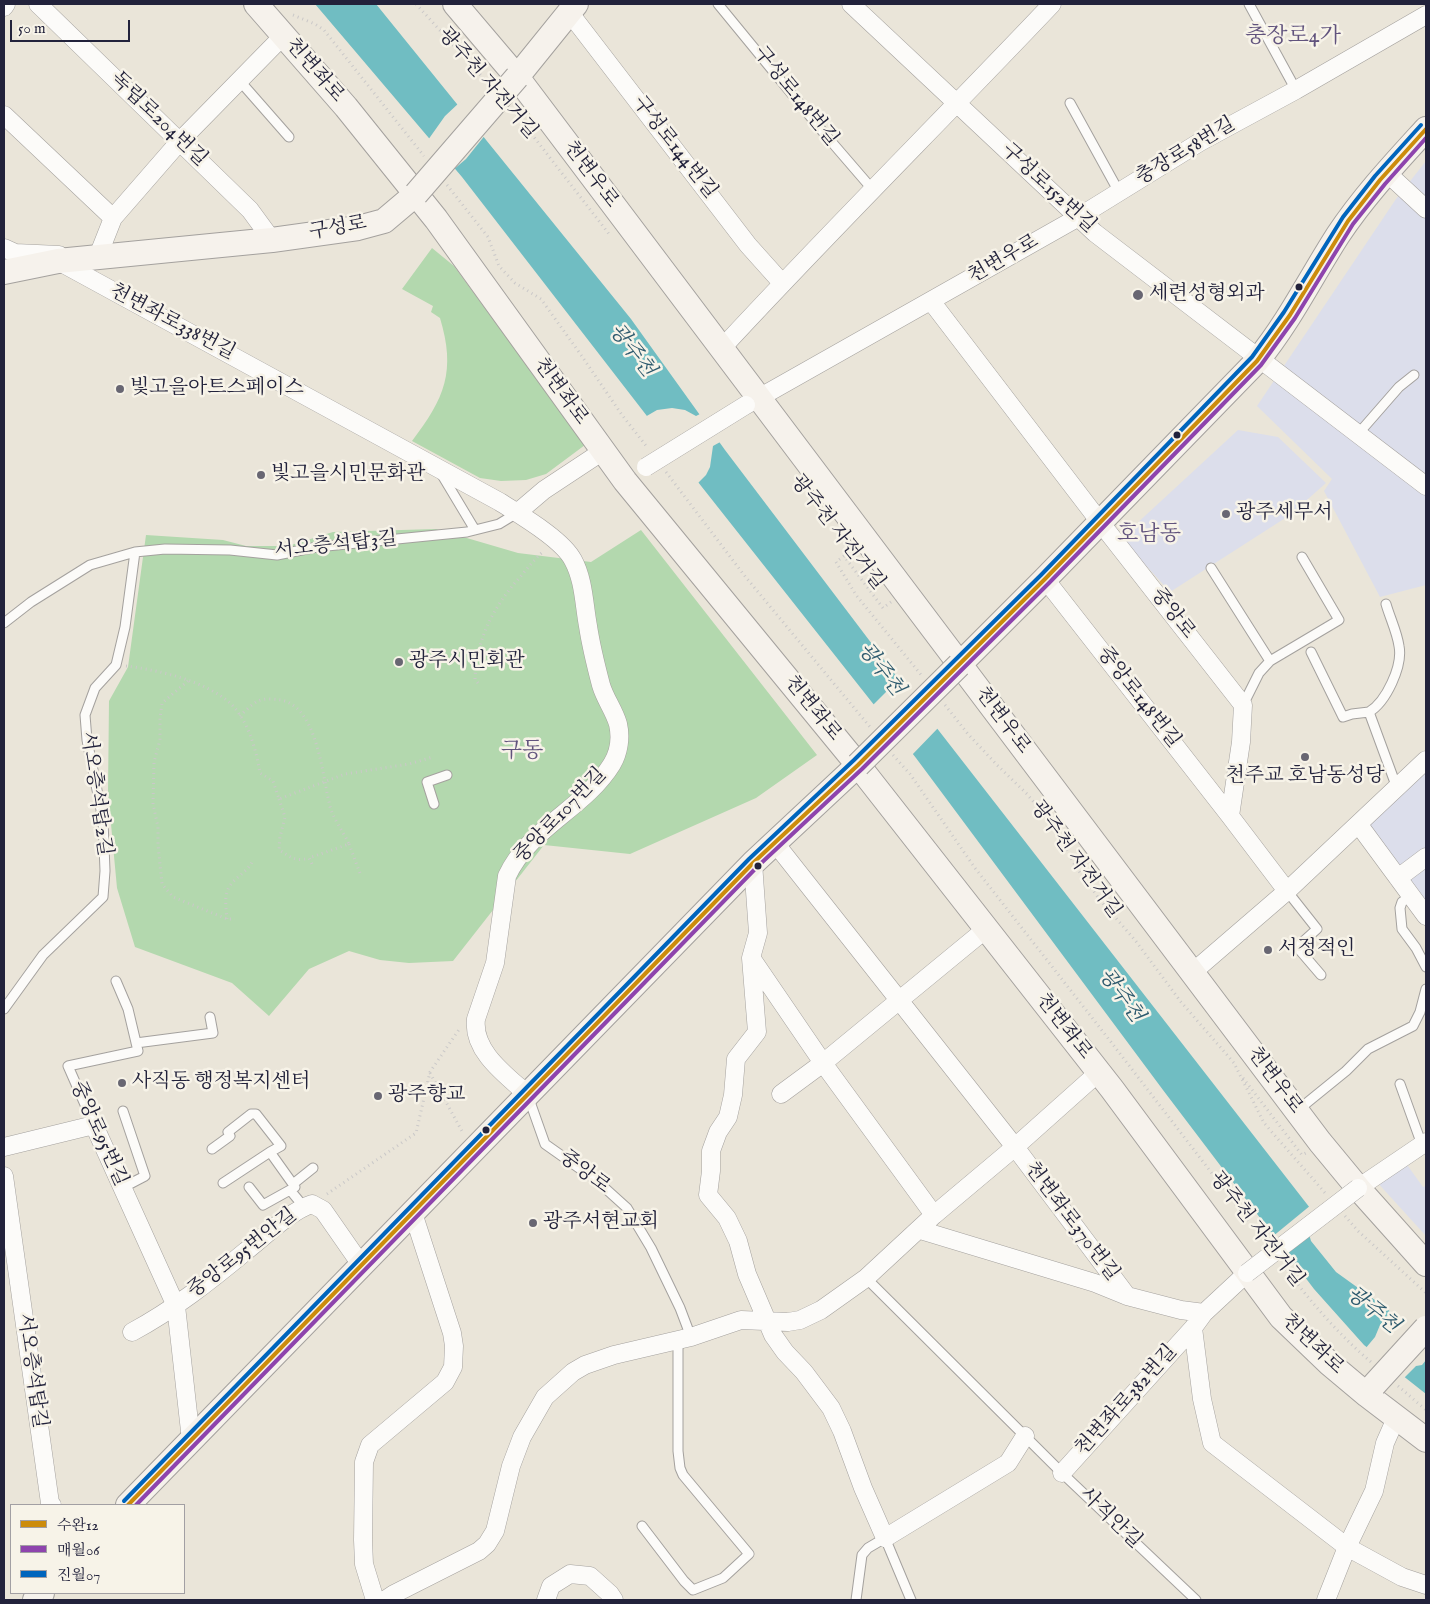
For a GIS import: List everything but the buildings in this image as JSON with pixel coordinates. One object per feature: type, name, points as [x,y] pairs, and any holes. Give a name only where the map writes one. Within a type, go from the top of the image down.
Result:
[{"type":"street","name":"독립로204번길","points":[[38,4],[250,210],[272,240]]},
{"type":"street","name":"천변좌로","points":[[256,4],[288,25],[346,107],[436,219],[625,481],[858,765],[1099,1072],[1281,1317],[1330,1364],[1378,1382],[1396,1418],[1426,1440]]},
{"type":"street","name":"천변우로","points":[[455,4],[517,77],[722,348],[752,401],[959,665],[1298,1111],[1358,1188],[1426,1264]]},
{"type":"street","name":"구성로152번길","points":[[851,4],[1077,218],[1426,486]]},
{"type":"street","points":[[722,348],[782,283],[1052,4]]},
{"type":"street","name":"구성로","points":[[4,272],[58,261],[98,256],[272,240],[358,228],[384,221],[416,194],[517,77],[573,8]]},
{"type":"street","name":"구성로144번길","points":[[573,8],[748,245],[782,283]]},
{"type":"street","name":"충장로58번길","points":[[1077,218],[1200,142],[1296,90],[1426,15]]},
{"type":"street","points":[[4,248],[15,252],[98,256],[113,218],[180,141],[239,80],[288,25]]},
{"type":"street","points":[[4,115],[113,218]]},
{"type":"street","points":[[129,1504],[752,863],[858,765],[959,665],[1259,358],[1284,325],[1351,217],[1369,192],[1426,129]]},
{"type":"street","points":[[1386,172],[1426,209]]},
{"type":"street","name":"천변우로","points":[[752,401],[1077,218]]},
{"type":"street","name":"천변좌로338번길","points":[[58,261],[437,466],[517,513],[551,537]]},
{"type":"street","name":"중앙로","points":[[931,301],[1243,705]]},
{"type":"street","points":[[625,481],[649,461],[752,401]]},
{"type":"street","name":"서오층석탑3길","points":[[517,513],[550,486],[603,451]]},
{"type":"street","name":"중앙로107번길","points":[[527,1094],[502,1072],[484,1051],[476,1036],[476,1019],[495,963],[507,876],[528,845],[595,787],[612,764],[618,752],[618,724],[602,688],[588,628],[579,574],[573,560],[551,537]]},
{"type":"street","name":"중앙로148번길","points":[[1045,579],[1230,816],[1286,892]]},
{"type":"street","points":[[1230,816],[1243,705]]},
{"type":"street","points":[[1192,972],[1286,892],[1426,760]]},
{"type":"street","points":[[1359,825],[1426,916]]},
{"type":"street","name":"천변좌로370번길","points":[[775,843],[1015,1147],[1127,1296]]},
{"type":"street","points":[[1398,878],[1426,857]]},
{"type":"street","points":[[752,863],[758,933],[752,958],[757,1032],[736,1059],[734,1094],[730,1110],[728,1117],[718,1132],[711,1151],[708,1195],[728,1218],[738,1241],[747,1274],[767,1322],[785,1352],[804,1372],[831,1408],[886,1538],[1008,1463],[1025,1436]]},
{"type":"street","points":[[780,1094],[823,1063],[986,929]]},
{"type":"street","points":[[752,958],[823,1063],[934,1215]]},
{"type":"street","name":"천변좌로370번길","points":[[386,1600],[394,1594],[479,1552],[487,1544],[495,1532],[511,1466],[522,1437],[545,1397],[585,1365],[654,1344],[685,1338],[741,1320],[788,1322],[800,1320],[835,1302],[866,1278],[934,1215],[1015,1147],[1099,1072]]},
{"type":"street","points":[[4,1147],[94,1125]]},
{"type":"street","name":"중앙로95번길","points":[[94,1125],[176,1306],[191,1440]]},
{"type":"street","points":[[1358,1188],[1424,1144]]},
{"type":"street","name":"서오층석탑길","points":[[4,1176],[51,1504]]},
{"type":"street","name":"천변좌로382번길","points":[[1062,1473],[1193,1328],[1204,1313],[1247,1273],[1358,1188]]},
{"type":"street","points":[[308,1205],[323,1210],[362,1266]]},
{"type":"street","name":"중앙로95번안길","points":[[176,1306],[308,1205]]},
{"type":"street","points":[[375,1600],[364,1564],[364,1462],[370,1445],[445,1382],[453,1367],[454,1346],[452,1333],[413,1213]]},
{"type":"street","name":"천변좌로370번길","points":[[920,1230],[1095,1283],[1127,1296]]},
{"type":"street","points":[[1127,1296],[1181,1310],[1204,1313]]},
{"type":"street","points":[[132,1332],[176,1306]]},
{"type":"street","name":"천변좌로382번길","points":[[1193,1328],[1202,1399],[1212,1444],[1347,1547],[1402,1577],[1426,1585]]},
{"type":"street","points":[[1378,1382],[1426,1328]]},
{"type":"street","points":[[1326,1600],[1347,1547],[1374,1491],[1385,1442],[1396,1418]]},
{"type":"street","points":[[546,1600],[552,1586],[570,1574],[590,1576],[614,1600]]},
{"type":"lane","name":"구성로148번길","points":[[718,4],[873,190]]},
{"type":"lane","points":[[1249,4],[1296,90]]},
{"type":"lane","points":[[239,80],[289,137]]},
{"type":"lane","points":[[1070,103],[1120,192]]},
{"type":"lane","points":[[1358,434],[1399,387],[1414,375]]},
{"type":"lane","points":[[437,466],[475,530]]},
{"type":"lane","name":"서오층석탑3길","points":[[4,623],[31,602],[90,565],[135,552],[164,549],[230,550],[277,555],[317,547],[475,530],[499,524],[517,513]]},
{"type":"lane","name":"서오층석탑2길","points":[[4,1009],[43,955],[103,897],[105,871],[103,820],[87,740],[85,715],[95,688],[116,664],[125,627],[135,552]]},
{"type":"lane","points":[[1243,705],[1259,673],[1270,661],[1339,620],[1302,557]]},
{"type":"lane","points":[[1211,568],[1270,661]]},
{"type":"lane","points":[[1312,652],[1343,717],[1368,712],[1377,707],[1393,679],[1399,659],[1399,646],[1386,604]]},
{"type":"lane","points":[[1368,712],[1397,788]]},
{"type":"lane","points":[[434,804],[428,782],[446,775]]},
{"type":"lane","points":[[1286,892],[1317,929],[1297,946],[1320,975]]},
{"type":"lane","points":[[1412,895],[1402,902],[1400,908],[1402,929],[1426,967]]},
{"type":"lane","points":[[116,981],[128,1009],[136,1043],[213,1033],[210,1016]]},
{"type":"lane","points":[[1298,1111],[1346,1071],[1368,1049],[1413,1026],[1420,1012],[1426,989]]},
{"type":"lane","name":"중앙로95번길","points":[[94,1125],[68,1066],[138,1051],[136,1043]]},
{"type":"lane","points":[[1400,1084],[1424,1144]]},
{"type":"lane","name":"중앙로","points":[[527,1094],[545,1144],[596,1180],[627,1208],[651,1248],[680,1308],[685,1338]]},
{"type":"lane","points":[[122,1188],[145,1176],[123,1110]]},
{"type":"lane","points":[[212,1149],[230,1136],[228,1132],[251,1114],[256,1114],[281,1146],[223,1182]]},
{"type":"lane","points":[[270,1152],[291,1187],[308,1205]]},
{"type":"lane","points":[[250,1187],[263,1205],[291,1187],[313,1168]]},
{"type":"lane","name":"사직안길","points":[[866,1278],[1062,1473],[1196,1600]]},
{"type":"lane","points":[[642,1526],[693,1590],[722,1578],[749,1554],[680,1468],[678,1451],[685,1338]]},
{"type":"lane","points":[[856,1600],[862,1555],[868,1548],[886,1538],[911,1600]]},
{"type":"path","name":"광주천 자전거길","points":[[416,4],[492,87]]},
{"type":"path","points":[[288,25],[315,24],[324,30],[428,161]]},
{"type":"path","name":"광주천 자전거길","points":[[511,108],[613,239]]},
{"type":"path","points":[[446,184],[488,236],[500,266],[515,283],[541,299],[622,415],[649,461]]},
{"type":"path","points":[[664,470],[744,575],[874,732]]},
{"type":"path","points":[[478,683],[475,679],[478,647],[493,612],[539,555],[551,537]]},
{"type":"path","name":"광주천 자전거길","points":[[885,594],[891,602],[883,608],[844,556],[836,562],[856,595],[927,682]]},
{"type":"path","points":[[116,664],[160,672],[188,681],[208,689],[231,704],[240,716],[249,734],[258,760],[260,773],[272,781],[285,817],[279,850],[294,859],[301,860],[349,844]]},
{"type":"path","points":[[188,681],[162,704],[160,740],[154,762],[153,804],[158,827],[162,884],[173,897],[227,919],[235,919]]},
{"type":"path","points":[[240,716],[258,701],[273,699],[286,702],[303,714],[314,736],[326,781],[329,804],[349,844],[361,876]]},
{"type":"path","name":"광주천 자전거길","points":[[943,703],[968,734],[1027,794],[1052,824],[1076,867],[1135,940],[1181,1002],[1234,1063],[1264,1124],[1327,1195]]},
{"type":"path","name":"광주천 자전거길","points":[[892,753],[910,774],[975,868],[1269,1248]]},
{"type":"path","points":[[279,799],[345,774],[409,764],[433,757]]},
{"type":"path","points":[[309,858],[312,866]]},
{"type":"path","points":[[227,919],[225,901],[229,888],[247,870],[253,860]]},
{"type":"path","points":[[308,1205],[416,1133],[430,1072],[458,1029],[476,1019]]},
{"type":"path","points":[[430,1072],[462,1132],[477,1148]]},
{"type":"path","name":"광주천 자전거길","points":[[1240,1075],[1302,1155]]},
{"type":"path","points":[[1339,1209],[1358,1231],[1426,1293]]},
{"type":"path","name":"광주천 자전거길","points":[[1281,1263],[1305,1295],[1351,1345],[1378,1382],[1426,1410]]},
{"type":"shaded area","points":[[1426,161],[1426,585],[1380,597],[1324,491],[1332,479],[1257,406],[1396,199]]},
{"type":"shaded area","name":"광주세무서","points":[[1238,430],[1278,437],[1326,483],[1290,515],[1170,592],[1121,538]]},
{"type":"shaded area","points":[[1426,750],[1426,912],[1356,817]]},
{"type":"shaded area","points":[[1405,1162],[1423,1187],[1426,1186],[1426,1236],[1376,1181]]},
{"type":"green space","points":[[432,248],[454,266],[585,445],[546,474],[526,480],[501,481],[480,478],[412,441],[433,411],[440,397],[447,369],[445,337],[440,318],[431,312],[433,306],[402,289]]},
{"type":"green space","points":[[436,529],[518,553],[591,562],[641,530],[817,755],[756,798],[630,854],[544,845],[453,961],[409,963],[380,960],[349,951],[309,969],[269,1016],[232,983],[135,947],[117,888],[108,792],[109,701],[128,667],[146,535],[223,540],[246,546],[288,546],[333,532]]},
{"type":"water","name":"광주천","points":[[315,4],[376,4],[631,319],[725,450],[894,673],[1310,1208],[1309,1234],[1311,1241],[1336,1272],[1386,1308],[1426,1342],[1426,1394],[1364,1345],[1314,1289],[916,758],[698,482],[462,177]]},
{"type":"pier","points":[[460,102],[486,134],[466,159],[453,170],[428,140],[445,116]]},
{"type":"pier","points":[[672,408],[685,410],[696,416],[702,413],[722,441],[713,446],[710,467],[706,475],[697,484],[645,417],[657,410]]},
{"type":"pier","points":[[901,677],[939,727],[911,756],[872,706]]},
{"type":"pier","points":[[1311,1205],[1314,1215],[1282,1250],[1272,1237]]},
{"type":"pier","points":[[1396,1313],[1426,1339],[1426,1360],[1422,1365],[1416,1366],[1403,1379],[1365,1349],[1375,1337],[1380,1325],[1387,1316]]},
{"type":"transit line","name":"진월07","points":[[124,1501],[749,859],[854,760],[1041,575],[1252,357],[1284,312],[1343,217],[1375,176],[1421,125]]},
{"type":"transit line","name":"수완12","points":[[129,1504],[753,863],[858,765],[1045,579],[1257,361],[1290,315],[1348,221],[1380,180],[1426,129]]},
{"type":"transit line","name":"매월06","points":[[137,1504],[757,867],[862,769],[1049,583],[1261,365],[1295,318],[1353,224],[1426,138]]},
{"type":"place","name":"세련성형외과","points":[[1138,295]]},
{"type":"place","name":"빛고을아트스페이스","points":[[120,389]]},
{"type":"place","name":"빛고을시민문화관","points":[[261,475]]},
{"type":"place","name":"광주세무서","points":[[1226,514]]},
{"type":"place","name":"광주시민회관","points":[[399,662]]},
{"type":"place","name":"천주교 호남동성당","points":[[1305,757]]},
{"type":"place","name":"서정적인","points":[[1268,950]]},
{"type":"place","name":"사직동 행정복지센터","points":[[122,1083]]},
{"type":"place","name":"광주향교","points":[[378,1096]]},
{"type":"place","name":"광주서현교회","points":[[533,1223]]},
{"type":"district","name":"충장로4가","points":[[1293,37]]},
{"type":"district","name":"호남동","points":[[1149,535]]},
{"type":"district","name":"구동","points":[[522,752]]}]
